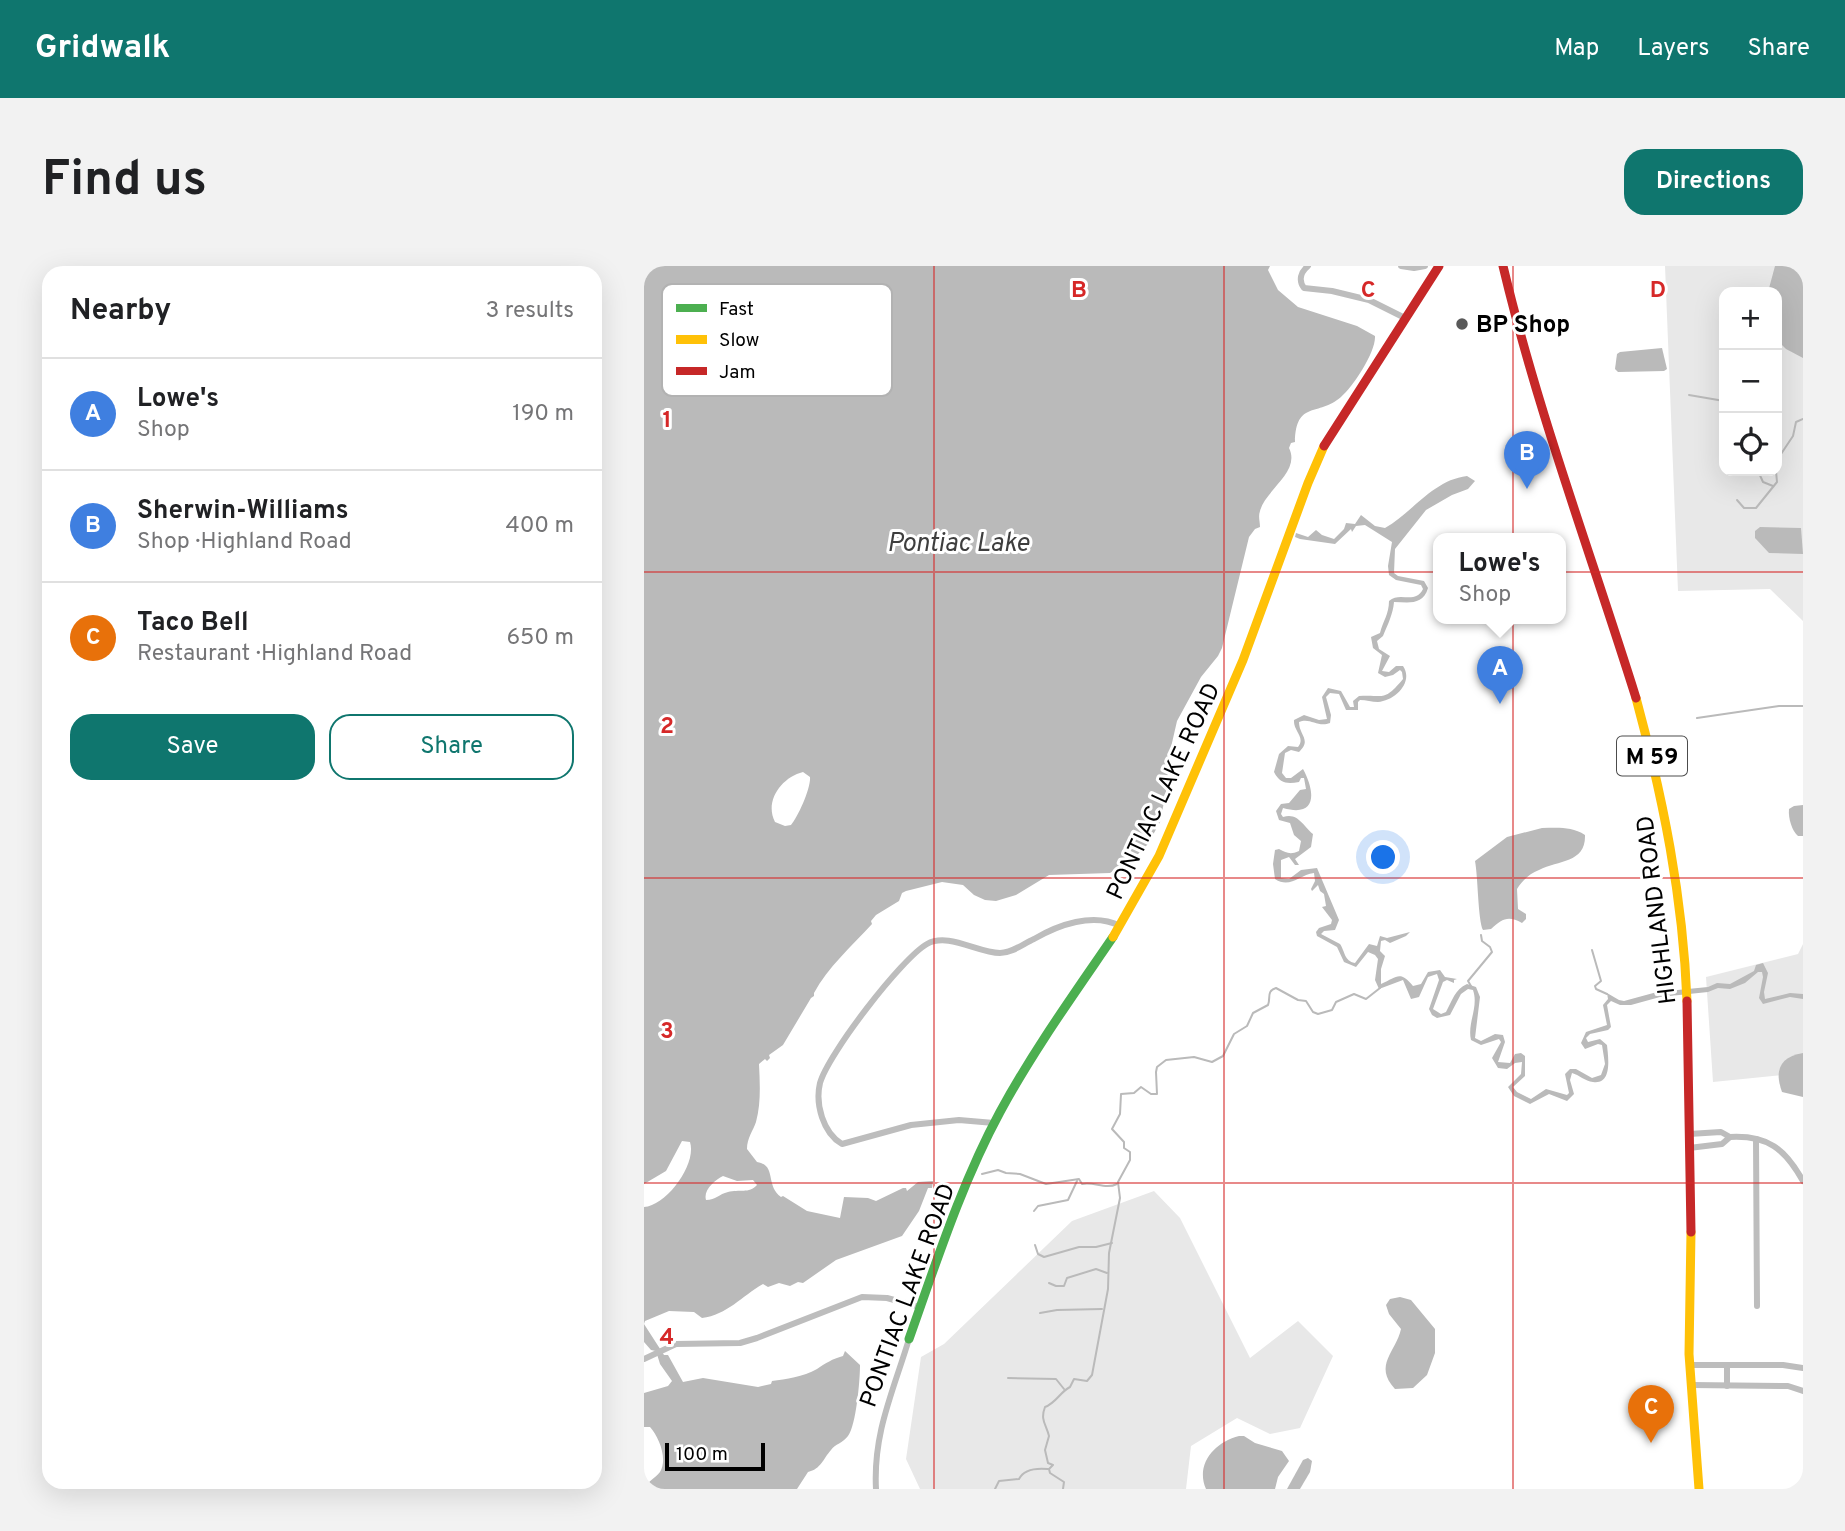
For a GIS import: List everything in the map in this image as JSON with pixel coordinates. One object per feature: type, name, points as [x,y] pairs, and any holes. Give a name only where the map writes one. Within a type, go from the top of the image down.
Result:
[{"type":"main road","name":"HIGHLAND ROAD","points":[[1503,266],[1528,368],[1651,752],[1675,869],[1685,964],[1688,1026],[1690,1385],[1699,1489]]},
{"type":"main road","name":"PONTIAC LAKE ROAD","points":[[909,1339],[956,1208],[994,1123],[1035,1050],[1120,926],[1159,856],[1243,660],[1322,451],[1348,404],[1437,269]]},
{"type":"street","points":[[1308,266],[1301,278],[1304,288],[1332,291],[1369,300],[1405,318]]},
{"type":"street","points":[[1401,266],[1437,269]]},
{"type":"street","points":[[994,1123],[959,1120],[923,1123],[876,1133],[856,1142],[842,1144],[828,1130],[822,1117],[820,1084],[855,1024],[886,985],[929,942],[940,940],[1001,954],[1069,923],[1105,921],[1120,926]]},
{"type":"street","points":[[1689,1134],[1721,1132],[1730,1137],[1756,1139],[1779,1149],[1792,1161],[1803,1181]]},
{"type":"street","points":[[1689,1148],[1722,1144],[1730,1137]]},
{"type":"street","points":[[1756,1139],[1756,1306]]},
{"type":"street","points":[[644,1359],[666,1348],[687,1342],[740,1343],[862,1297],[887,1298],[920,1307]]},
{"type":"street","name":"PONTIAC LAKE ROAD","points":[[876,1489],[878,1434],[909,1339]]},
{"type":"street","points":[[1727,1365],[1727,1386]]},
{"type":"street","points":[[1690,1366],[1783,1365],[1803,1368]]},
{"type":"street","points":[[1690,1385],[1788,1386],[1803,1391]]},
{"type":"shaded area","points":[[1665,266],[1803,266],[1803,621],[1770,589],[1678,591]]},
{"type":"shaded area","points":[[1803,944],[1803,1073],[1713,1082],[1706,977],[1798,954]]},
{"type":"shaded area","points":[[1154,1191],[1180,1218],[1250,1358],[1298,1321],[1333,1356],[1300,1428],[1270,1434],[1237,1418],[1191,1446],[1186,1489],[920,1489],[906,1459],[921,1357],[944,1344],[1072,1221]]},
{"type":"water","name":"Pontiac Lake","points":[[644,266],[1270,266],[1268,270],[1278,290],[1298,307],[1357,326],[1375,336],[1368,360],[1346,392],[1332,403],[1310,411],[1299,420],[1295,442],[1291,443],[1289,448],[1290,465],[1263,503],[1259,513],[1260,527],[1249,537],[1222,648],[1201,677],[1177,721],[1160,822],[1148,844],[1110,873],[1049,875],[1016,895],[996,901],[974,895],[963,885],[942,882],[902,893],[899,901],[876,915],[871,921],[872,924],[833,966],[783,1045],[769,1055],[767,1061],[765,1059],[759,1064],[759,1108],[747,1149],[757,1162],[767,1167],[776,1192],[807,1211],[840,1218],[844,1197],[876,1201],[903,1188],[907,1191],[918,1182],[933,1181],[932,1188],[928,1188],[919,1211],[902,1236],[836,1260],[803,1283],[790,1286],[779,1283],[768,1287],[763,1284],[727,1309],[711,1316],[702,1318],[694,1312],[669,1311],[645,1321],[644,1324],[644,1207],[662,1199],[678,1182],[689,1161],[690,1142],[682,1141],[666,1171],[644,1184]],"holes":[[[803,772],[810,777],[806,795],[791,825],[775,822],[772,814],[773,798],[782,784]],[[723,1176],[737,1181],[753,1180],[757,1185],[751,1189],[728,1192],[706,1200],[708,1189]]]},
{"type":"water","points":[[1775,266],[1803,266],[1803,358],[1782,345],[1782,287],[1769,287]]},
{"type":"water","points":[[1662,348],[1667,369],[1664,371],[1618,372],[1615,369],[1617,354],[1620,352]]},
{"type":"water","points":[[1467,476],[1475,481],[1468,489],[1426,510],[1395,549],[1394,573],[1424,581],[1428,588],[1419,600],[1394,602],[1383,636],[1377,641],[1379,649],[1390,656],[1382,671],[1389,672],[1396,666],[1403,666],[1406,672],[1401,690],[1384,701],[1360,700],[1358,710],[1346,710],[1339,694],[1330,693],[1326,697],[1331,715],[1330,723],[1299,722],[1305,741],[1303,748],[1299,752],[1291,750],[1285,753],[1282,773],[1286,778],[1291,778],[1303,769],[1310,786],[1311,800],[1303,809],[1283,808],[1281,814],[1283,817],[1293,816],[1313,834],[1311,847],[1295,859],[1299,865],[1295,865],[1289,857],[1281,860],[1281,878],[1289,879],[1301,870],[1317,868],[1339,920],[1335,930],[1321,934],[1340,944],[1351,962],[1355,963],[1369,944],[1377,946],[1380,936],[1387,938],[1410,932],[1390,943],[1381,941],[1380,951],[1385,956],[1381,969],[1381,984],[1401,976],[1413,986],[1421,984],[1428,972],[1440,970],[1445,977],[1457,979],[1454,983],[1447,980],[1443,982],[1433,1009],[1441,1014],[1446,1012],[1463,986],[1467,984],[1476,987],[1480,997],[1475,1038],[1481,1041],[1495,1034],[1503,1035],[1505,1042],[1498,1062],[1510,1063],[1515,1054],[1521,1053],[1525,1056],[1525,1076],[1513,1087],[1531,1099],[1546,1089],[1567,1095],[1569,1093],[1565,1074],[1570,1069],[1576,1069],[1592,1078],[1601,1075],[1605,1064],[1602,1045],[1585,1049],[1581,1043],[1586,1032],[1607,1025],[1603,1005],[1608,999],[1607,993],[1624,1001],[1657,992],[1708,987],[1717,983],[1730,984],[1763,963],[1768,973],[1765,999],[1790,993],[1803,994],[1803,999],[1790,997],[1763,1004],[1759,998],[1763,977],[1762,972],[1758,972],[1745,983],[1730,989],[1718,988],[1708,992],[1660,997],[1631,1005],[1620,1005],[1611,1001],[1607,1005],[1611,1027],[1586,1038],[1588,1042],[1600,1039],[1607,1045],[1606,1075],[1599,1082],[1593,1082],[1572,1073],[1570,1080],[1574,1094],[1567,1101],[1549,1094],[1530,1104],[1514,1096],[1508,1087],[1521,1074],[1522,1062],[1507,1069],[1498,1068],[1492,1058],[1501,1042],[1499,1039],[1481,1045],[1471,1040],[1470,1027],[1475,1003],[1473,990],[1468,989],[1461,994],[1450,1015],[1437,1018],[1429,1009],[1439,980],[1437,974],[1428,977],[1419,997],[1411,999],[1403,980],[1379,989],[1375,980],[1378,959],[1375,955],[1368,952],[1356,967],[1344,962],[1337,947],[1317,936],[1319,928],[1331,924],[1332,920],[1322,907],[1326,906],[1324,894],[1318,885],[1312,891],[1311,889],[1315,881],[1314,873],[1285,883],[1275,879],[1275,850],[1289,853],[1299,851],[1301,841],[1294,835],[1290,823],[1279,820],[1276,811],[1281,804],[1289,803],[1300,790],[1306,789],[1304,778],[1299,782],[1285,782],[1274,772],[1279,754],[1288,746],[1298,747],[1300,743],[1294,720],[1304,715],[1319,720],[1327,719],[1322,697],[1328,688],[1341,691],[1350,707],[1354,707],[1353,701],[1359,696],[1383,696],[1396,687],[1403,679],[1402,672],[1400,670],[1385,677],[1378,673],[1382,655],[1373,648],[1371,637],[1380,633],[1389,601],[1398,597],[1416,596],[1423,589],[1421,585],[1396,580],[1389,575],[1392,542],[1365,525],[1356,526],[1352,532],[1351,529],[1335,544],[1300,539],[1295,537],[1296,533],[1308,537],[1316,530],[1334,539],[1346,523],[1355,524],[1361,515],[1375,526],[1385,528],[1433,490]]},
{"type":"water","points":[[1760,527],[1801,528],[1803,554],[1769,553],[1755,538],[1755,531]]},
{"type":"water","points":[[1803,805],[1803,836],[1798,836],[1791,824],[1789,809]]},
{"type":"water","points":[[1542,828],[1580,832],[1585,835],[1581,851],[1570,859],[1529,875],[1517,889],[1518,909],[1526,914],[1522,923],[1505,919],[1491,929],[1483,930],[1475,861],[1507,837]]},
{"type":"water","points":[[1803,1053],[1803,1097],[1782,1092],[1779,1077],[1781,1066],[1789,1058]]},
{"type":"water","points":[[1400,1297],[1411,1300],[1435,1329],[1435,1353],[1427,1375],[1413,1388],[1395,1389],[1386,1373],[1386,1366],[1401,1329],[1389,1314],[1386,1305],[1390,1299]]},
{"type":"water","points":[[644,1324],[664,1355],[668,1355],[683,1382],[703,1378],[758,1387],[812,1372],[843,1356],[845,1351],[860,1365],[857,1402],[851,1430],[819,1466],[808,1472],[797,1489],[645,1489],[660,1472],[663,1461],[656,1436],[650,1427],[644,1427],[644,1393],[668,1386],[672,1381],[660,1364],[656,1351],[651,1350],[644,1342]]},
{"type":"water","points":[[1239,1436],[1282,1451],[1289,1461],[1278,1477],[1275,1489],[1206,1489],[1203,1471],[1209,1455],[1222,1443]]},
{"type":"water","points":[[1308,1458],[1312,1461],[1310,1472],[1300,1489],[1287,1489],[1303,1460]]},
{"type":"waterway","points":[[1689,395],[1719,400]]},
{"type":"waterway","points":[[1782,452],[1793,436],[1796,422],[1803,419]]},
{"type":"waterway","points":[[1760,476],[1763,482],[1773,486]]},
{"type":"waterway","points":[[1737,500],[1744,508],[1756,508],[1777,482],[1776,476]]},
{"type":"waterway","points":[[1697,718],[1779,706],[1803,706]]},
{"type":"waterway","points":[[1471,986],[1468,981],[1492,952],[1482,941],[1481,935]]},
{"type":"waterway","points":[[1592,950],[1601,981],[1595,986],[1596,989],[1607,994]]},
{"type":"waterway","points":[[1063,1489],[1064,1482],[1050,1473],[1049,1469],[1053,1465],[1048,1463],[1045,1450],[1049,1436],[1043,1419],[1044,1411],[1045,1407],[1070,1387],[1074,1379],[1087,1381],[1092,1375],[1108,1289],[1109,1253],[1120,1198],[1118,1182],[1130,1160],[1130,1152],[1124,1148],[1124,1142],[1112,1129],[1120,1114],[1121,1094],[1134,1093],[1141,1087],[1151,1094],[1157,1094],[1157,1067],[1166,1060],[1194,1057],[1212,1062],[1223,1056],[1234,1034],[1247,1026],[1253,1013],[1268,1005],[1273,989],[1306,1001],[1313,1012],[1318,1014],[1332,1010],[1336,1002],[1354,994],[1366,999],[1380,988]]},
{"type":"waterway","points":[[982,1174],[998,1170],[1020,1174],[1046,1184],[1079,1179],[1082,1184],[1117,1184]]},
{"type":"waterway","points":[[1034,1211],[1038,1206],[1068,1200],[1077,1181]]},
{"type":"waterway","points":[[1035,1245],[1038,1254],[1044,1257],[1079,1247],[1112,1243]]},
{"type":"waterway","points":[[1049,1283],[1064,1286],[1067,1278],[1096,1269],[1107,1273]]},
{"type":"waterway","points":[[1040,1313],[1102,1309]]},
{"type":"waterway","points":[[1008,1378],[1056,1379],[1064,1389]]},
{"type":"waterway","points":[[995,1489],[999,1481],[1019,1479],[1031,1470],[1048,1469]]},
{"type":"traffic: fast","points":[[909,1339],[950,1223],[986,1139],[1026,1067],[1113,937]]},
{"type":"traffic: slow","points":[[1113,937],[1159,856],[1243,660],[1324,446]]},
{"type":"traffic: slow","points":[[1636,698],[1670,848],[1681,924],[1687,1001]]},
{"type":"traffic: slow","points":[[1691,1232],[1689,1354],[1699,1489]]},
{"type":"traffic: jam","points":[[1324,446],[1439,266]]},
{"type":"traffic: jam","points":[[1503,266],[1532,375],[1636,698]]},
{"type":"traffic: jam","points":[[1687,1001],[1691,1232]]},
{"type":"place","name":"BP Shop","points":[[1462,324]]},
{"type":"place","name":"Sherwin-Williams","points":[[1527,489]]},
{"type":"place","name":"Lowe's","points":[[1500,704]]},
{"type":"place","name":"Taco Bell","points":[[1651,1443]]}]
